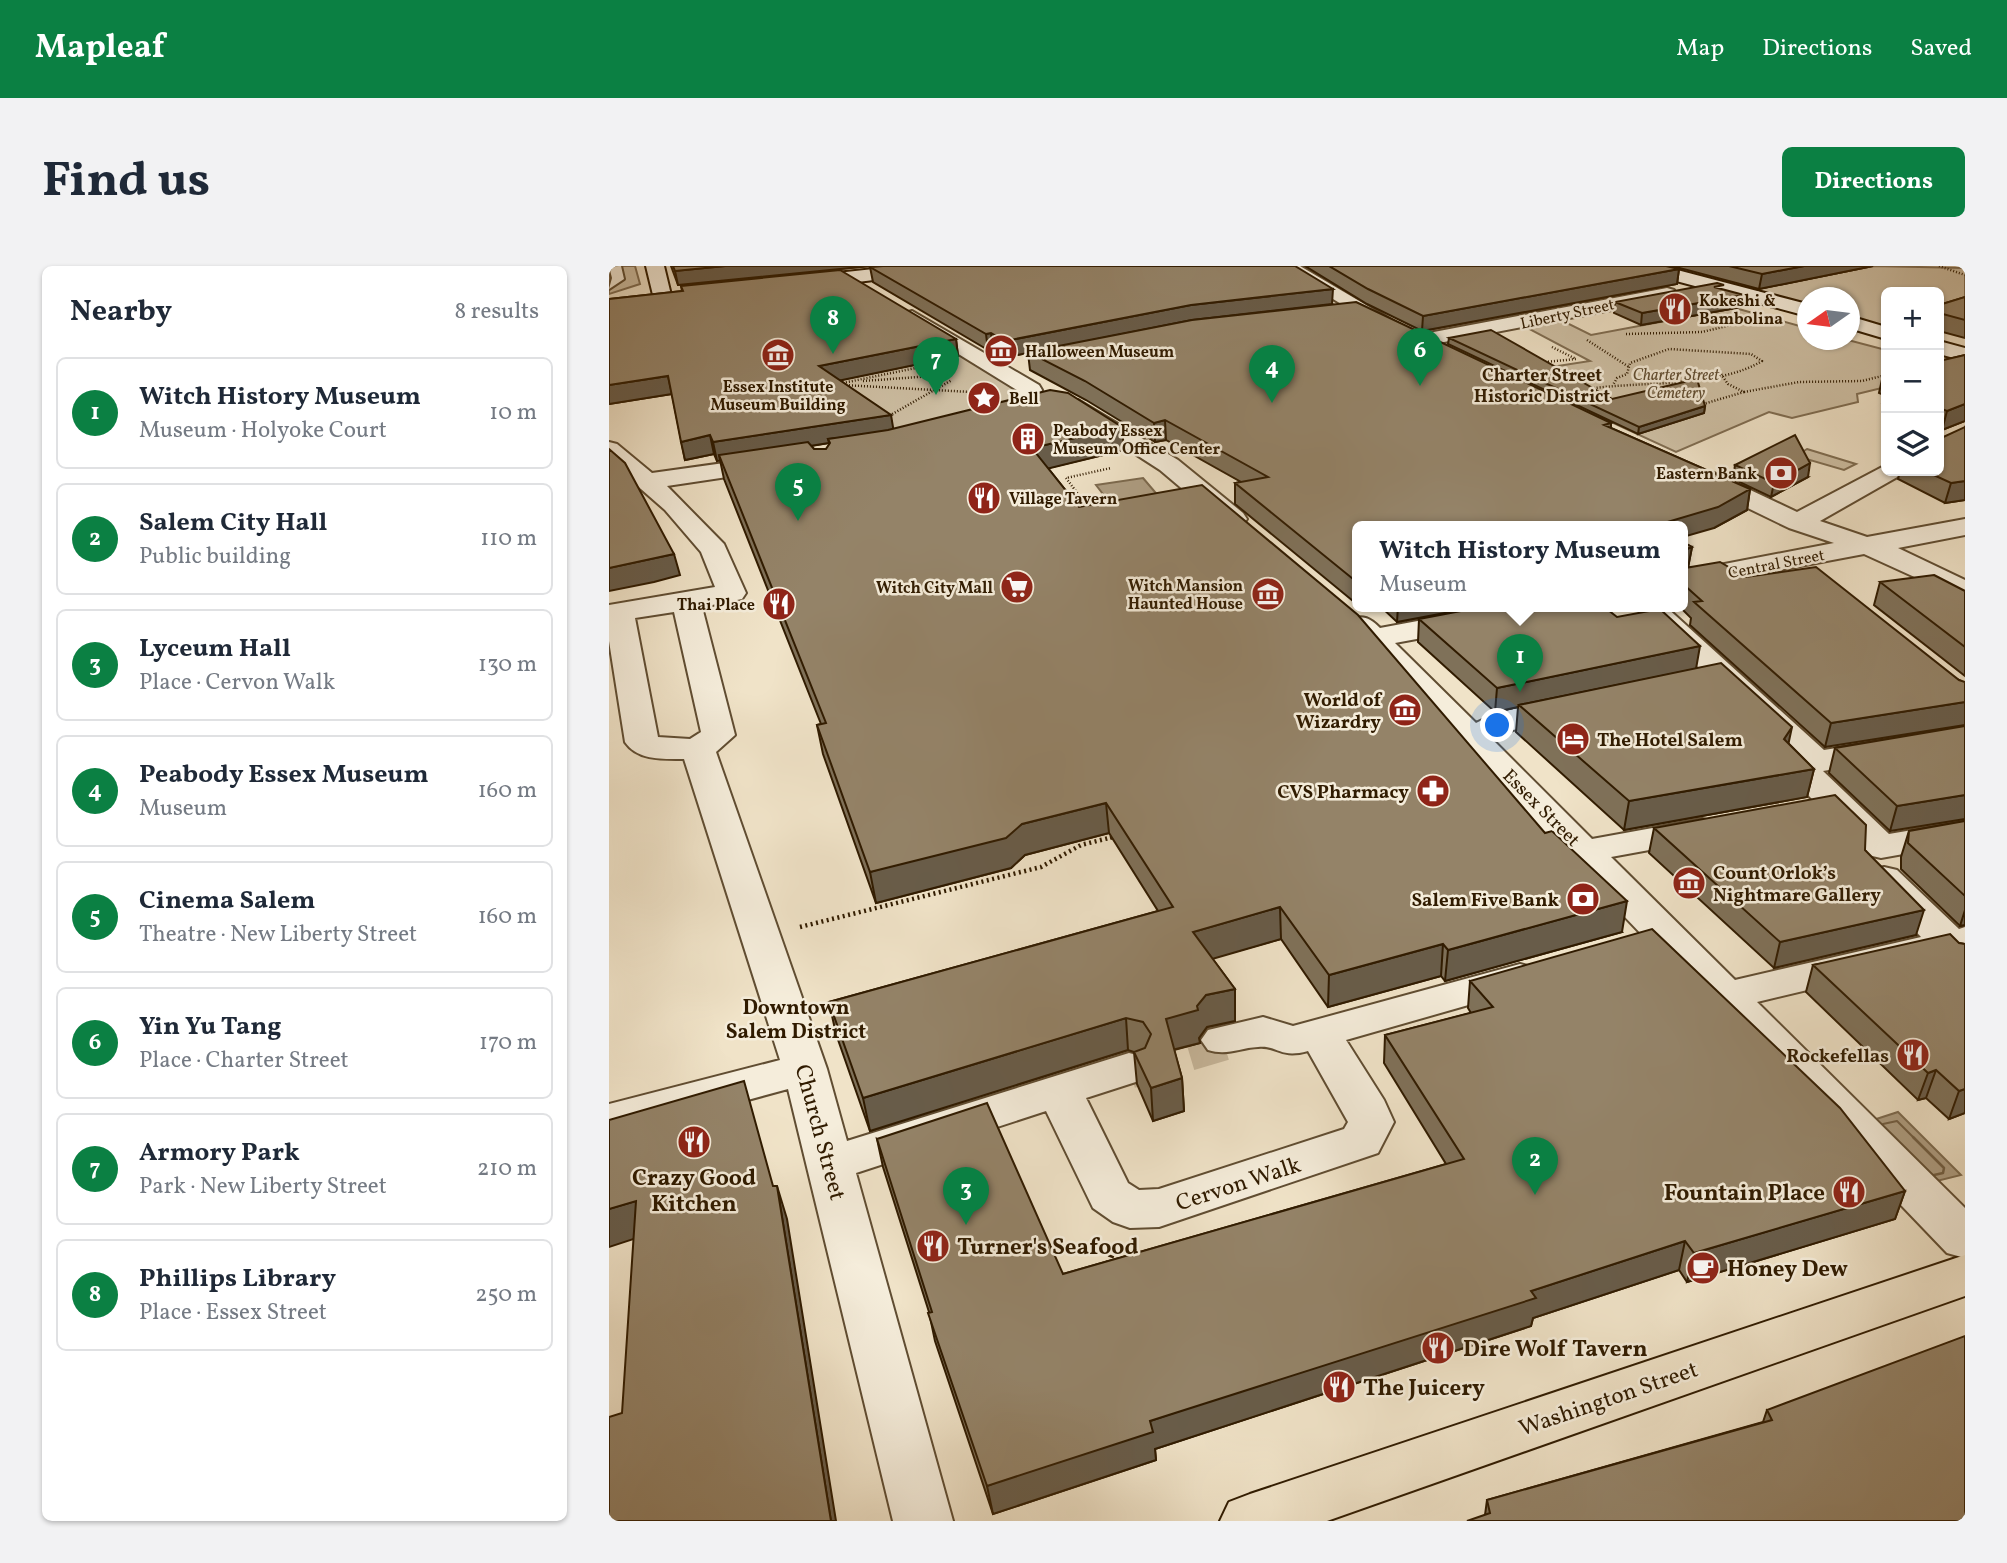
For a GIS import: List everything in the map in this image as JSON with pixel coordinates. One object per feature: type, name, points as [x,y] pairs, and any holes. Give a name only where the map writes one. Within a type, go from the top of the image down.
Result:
[{"type":"highway","name":"Washington Street","points":[[1251,1521],[1965,1275]]},
{"type":"street","points":[[655,266],[667,295]]},
{"type":"street","points":[[777,283],[841,271],[948,266]]},
{"type":"street","points":[[1287,266],[1359,310],[1447,355]]},
{"type":"street","points":[[1641,266],[1797,307]]},
{"type":"street","points":[[841,271],[877,296]]},
{"type":"street","name":"Liberty Street","points":[[1418,341],[1717,285]]},
{"type":"street","points":[[897,308],[1031,390],[1037,402]]},
{"type":"street","points":[[1332,313],[1359,310]]},
{"type":"street","points":[[1860,325],[1881,331]]},
{"type":"street","points":[[1944,349],[1965,355]]},
{"type":"street","points":[[985,361],[1022,363]]},
{"type":"street","points":[[971,423],[1037,402],[1077,407],[1158,458],[1251,534]]},
{"type":"street","points":[[613,456],[674,505],[714,550],[732,593],[614,613],[642,742],[657,749],[698,749],[718,735],[686,601]]},
{"type":"street","points":[[647,481],[790,461]]},
{"type":"street","points":[[1680,466],[1798,522],[1870,545],[1965,591]]},
{"type":"street","name":"Central Street","points":[[1798,522],[1881,476]]},
{"type":"street","name":"Central Street","points":[[1688,579],[1965,527]]},
{"type":"street","points":[[1794,559],[1826,584]]},
{"type":"street","name":"Essex Street","points":[[1344,612],[1375,638],[1965,1239]]},
{"type":"street","points":[[1375,638],[1514,612]]},
{"type":"street","points":[[1655,612],[1817,762]]},
{"type":"street","points":[[1685,684],[1724,676]]},
{"type":"street","points":[[1473,737],[1503,722],[1594,703]]},
{"type":"street","points":[[1881,847],[1797,765],[1965,737]]},
{"type":"street","name":"Church Street","points":[[698,749],[805,1069],[923,1521]]},
{"type":"street","points":[[1799,813],[1839,806]]},
{"type":"street","points":[[1585,851],[1734,824]]},
{"type":"street","points":[[1881,847],[1965,832]]},
{"type":"street","points":[[1881,847],[1878,873],[1960,947]]},
{"type":"street","points":[[1626,947],[1666,935]]},
{"type":"street","points":[[1727,995],[1960,947]]},
{"type":"street","points":[[1223,1040],[1263,1031],[1287,1041],[1320,1034],[1560,966]]},
{"type":"street","name":"Cervon Walk","points":[[1130,1209],[1159,1208],[1363,1141],[1371,1122],[1368,1112],[1320,1034]]},
{"type":"street","points":[[829,1164],[1129,1068]]},
{"type":"street","points":[[609,1121],[805,1069]]},
{"type":"street","points":[[1059,1090],[1110,1195],[1130,1209]]},
{"type":"lane","points":[[609,285],[618,279],[615,266]]},
{"type":"path","points":[[1939,266],[1965,275]]},
{"type":"path","points":[[1636,335],[1702,332],[1738,324]]},
{"type":"path","points":[[1586,338],[1629,366]]},
{"type":"path","points":[[1588,389],[1721,374],[1753,367],[1762,361],[1751,354],[1669,349],[1629,366]]},
{"type":"path","points":[[886,418],[985,361]]},
{"type":"path","points":[[835,384],[985,361]]},
{"type":"path","points":[[1613,385],[1617,378],[1627,374],[1629,366]]},
{"type":"path","points":[[835,384],[963,374]]},
{"type":"path","points":[[1721,374],[1728,384],[1744,392]]},
{"type":"path","points":[[1695,405],[1727,401],[1733,395],[1744,392],[1799,382],[1862,381],[1881,376]]},
{"type":"path","points":[[835,384],[977,392]]},
{"type":"path","points":[[835,384],[846,392]]},
{"type":"path","points":[[1637,384],[1661,388]]},
{"type":"path","points":[[879,415],[890,423]]},
{"type":"path","points":[[1095,516],[1066,478],[1158,458]]},
{"type":"path","points":[[762,936],[1041,867],[1081,845],[1121,835]]},
{"type":"path","points":[[1103,1269],[1130,1209]]},
{"type":"green space","points":[[609,266],[635,266],[640,284],[609,294]]},
{"type":"green space","points":[[1873,266],[1965,268],[1965,305],[1944,308],[1944,287],[1881,287],[1881,327],[1875,329],[1860,325],[1860,287],[1797,287],[1797,307],[1743,292]]},
{"type":"green space","name":"Charter Street Cemetery","points":[[1735,308],[1797,325],[1797,350],[1860,350],[1860,343],[1881,349],[1881,388],[1857,394],[1858,402],[1792,418],[1769,412],[1676,452],[1507,374],[1590,361],[1520,324],[1557,318],[1591,335]]},
{"type":"green space","points":[[971,353],[1032,397],[908,439],[824,383]]},
{"type":"green space","points":[[1807,449],[1856,464],[1844,470],[1796,456]]},
{"type":"water","points":[[1143,478],[1161,499],[1113,507],[1096,485]]},
{"type":"water","points":[[1898,1112],[1961,1175],[1925,1184],[1870,1121]]},
{"type":"building","points":[[673,266],[725,266],[675,271]]},
{"type":"building","points":[[1295,266],[1333,289],[1191,305],[1005,341],[991,333],[986,334],[870,267]]},
{"type":"building","points":[[1329,266],[1666,266],[1679,269],[1423,316]]},
{"type":"building","points":[[1729,266],[1804,266],[1762,274]]},
{"type":"building","points":[[840,270],[956,339],[819,366],[891,415],[713,442],[710,435],[681,442],[668,376],[609,385],[609,299],[683,291],[681,286]]},
{"type":"building","points":[[1717,283],[1724,285],[1714,287],[1744,295],[1642,313],[1615,302]]},
{"type":"building","points":[[1965,297],[1965,320],[1944,314],[1944,303]]},
{"type":"building","points":[[1356,302],[1611,423],[1604,425],[1750,489],[1718,507],[1671,521],[1352,521],[1352,578],[1235,483],[1268,477],[1165,420],[1154,423],[1085,381],[1028,352],[1192,320]]},
{"type":"building","points":[[1491,330],[1612,399],[1697,379],[1705,406],[1639,427],[1449,338]]},
{"type":"building","points":[[1965,355],[1965,404],[1947,411],[1944,410],[1944,360]]},
{"type":"building","points":[[1050,390],[1068,393],[1122,427],[1032,448],[1079,507],[1202,485],[1358,615],[1545,833],[1552,831],[1627,901],[1448,950],[1443,944],[1329,975],[1280,907],[1193,932],[1235,989],[1206,995],[1197,1006],[1198,1010],[1166,1019],[1182,1078],[1151,1088],[1134,1052],[1145,1048],[1151,1034],[1143,1022],[1126,1018],[863,1098],[829,1002],[1173,907],[1106,803],[1022,824],[1006,838],[870,872],[817,725],[826,723],[719,455],[808,442],[814,449],[826,449],[830,443],[828,439],[888,430]]},
{"type":"building","points":[[1965,427],[1965,481],[1951,483],[1936,476],[1944,476],[1944,437]]},
{"type":"building","points":[[1795,435],[1810,463],[1774,483],[1735,465]]},
{"type":"building","points":[[609,449],[625,463],[674,554],[609,568]]},
{"type":"building","points":[[1720,562],[1746,577],[1816,567],[1965,682],[1965,702],[1831,723],[1694,602],[1702,601],[1688,588],[1688,567]]},
{"type":"building","points":[[1934,575],[1965,591],[1965,647],[1880,582]]},
{"type":"building","points":[[1456,612],[1611,612],[1617,617],[1663,612],[1700,646],[1497,688],[1419,619]]},
{"type":"building","points":[[1721,663],[1792,727],[1784,739],[1814,769],[1629,801],[1519,705]]},
{"type":"building","points":[[1965,726],[1965,795],[1897,806],[1835,748]]},
{"type":"building","points":[[1835,795],[1866,825],[1865,850],[1924,910],[1780,942],[1654,828]]},
{"type":"building","points":[[1965,821],[1965,896],[1908,843],[1909,831]]},
{"type":"building","points":[[1652,929],[1840,1108],[1905,1191],[1694,1253],[1685,1241],[1531,1291],[1536,1298],[1150,1421],[1153,1432],[987,1486],[928,1313],[932,1312],[877,1139],[987,1103],[1063,1274],[1464,1159],[1385,1035],[1493,1007],[1470,981]]},
{"type":"building","points":[[1950,934],[1959,943],[1965,944],[1965,1089],[1959,1091],[1936,1070],[1928,1073],[1813,965]]},
{"type":"building","points":[[744,1081],[773,1186],[777,1186],[831,1521],[609,1521],[609,1417],[622,1413],[636,1201],[609,1209],[609,1120]]},
{"type":"building","points":[[1965,1336],[1965,1521],[1467,1521],[1490,1513],[1487,1500],[1772,1420],[1767,1410]]},
{"type":"tunnel","points":[[1129,1068],[1223,1040]]},
{"type":"place","name":"Kokeshi & Bambolina","points":[[1675,309]]},
{"type":"place","name":"Halloween Museum","points":[[1001,351]]},
{"type":"place","name":"Phillips Library","points":[[833,354]]},
{"type":"place","name":"Essex Institute Museum Building","points":[[778,355]]},
{"type":"place","name":"Yin Yu Tang","points":[[1420,386]]},
{"type":"place","name":"Armory Park","points":[[936,395]]},
{"type":"place","name":"Bell","points":[[984,398]]},
{"type":"place","name":"Peabody Essex Museum","points":[[1272,403]]},
{"type":"place","name":"Peabody Essex Museum Office Center","points":[[1028,439]]},
{"type":"place","name":"Eastern Bank","points":[[1781,473]]},
{"type":"place","name":"Village Tavern","points":[[984,498]]},
{"type":"place","name":"Cinema Salem","points":[[798,521]]},
{"type":"place","name":"Witch City Mall","points":[[1017,587]]},
{"type":"place","name":"Witch Mansion Haunted House","points":[[1268,594]]},
{"type":"place","name":"Thai Place","points":[[779,604]]},
{"type":"place","name":"Witch History Museum","points":[[1520,692]]},
{"type":"place","name":"World of Wizardry","points":[[1405,710]]},
{"type":"place","name":"The Hotel Salem","points":[[1573,739]]},
{"type":"place","name":"CVS Pharmacy","points":[[1433,791]]},
{"type":"place","name":"Count Orlok’s Nightmare Gallery","points":[[1689,883]]},
{"type":"place","name":"Salem Five Bank","points":[[1583,899]]},
{"type":"place","name":"Rockefellas","points":[[1913,1055]]},
{"type":"place","name":"Crazy Good Kitchen","points":[[694,1142]]},
{"type":"place","name":"Fountain Place","points":[[1849,1192]]},
{"type":"place","name":"Salem City Hall","points":[[1535,1195]]},
{"type":"place","name":"Lyceum Hall","points":[[966,1225]]},
{"type":"place","name":"Turner's Seafood","points":[[933,1246]]},
{"type":"place","name":"Honey Dew","points":[[1703,1268]]},
{"type":"place","name":"Dire Wolf Tavern","points":[[1438,1348]]},
{"type":"place","name":"The Juicery","points":[[1339,1387]]},
{"type":"district","name":"Charter Street Historic District","points":[[1542,385]]},
{"type":"district","name":"Downtown Salem District","points":[[796,1019]]}]
